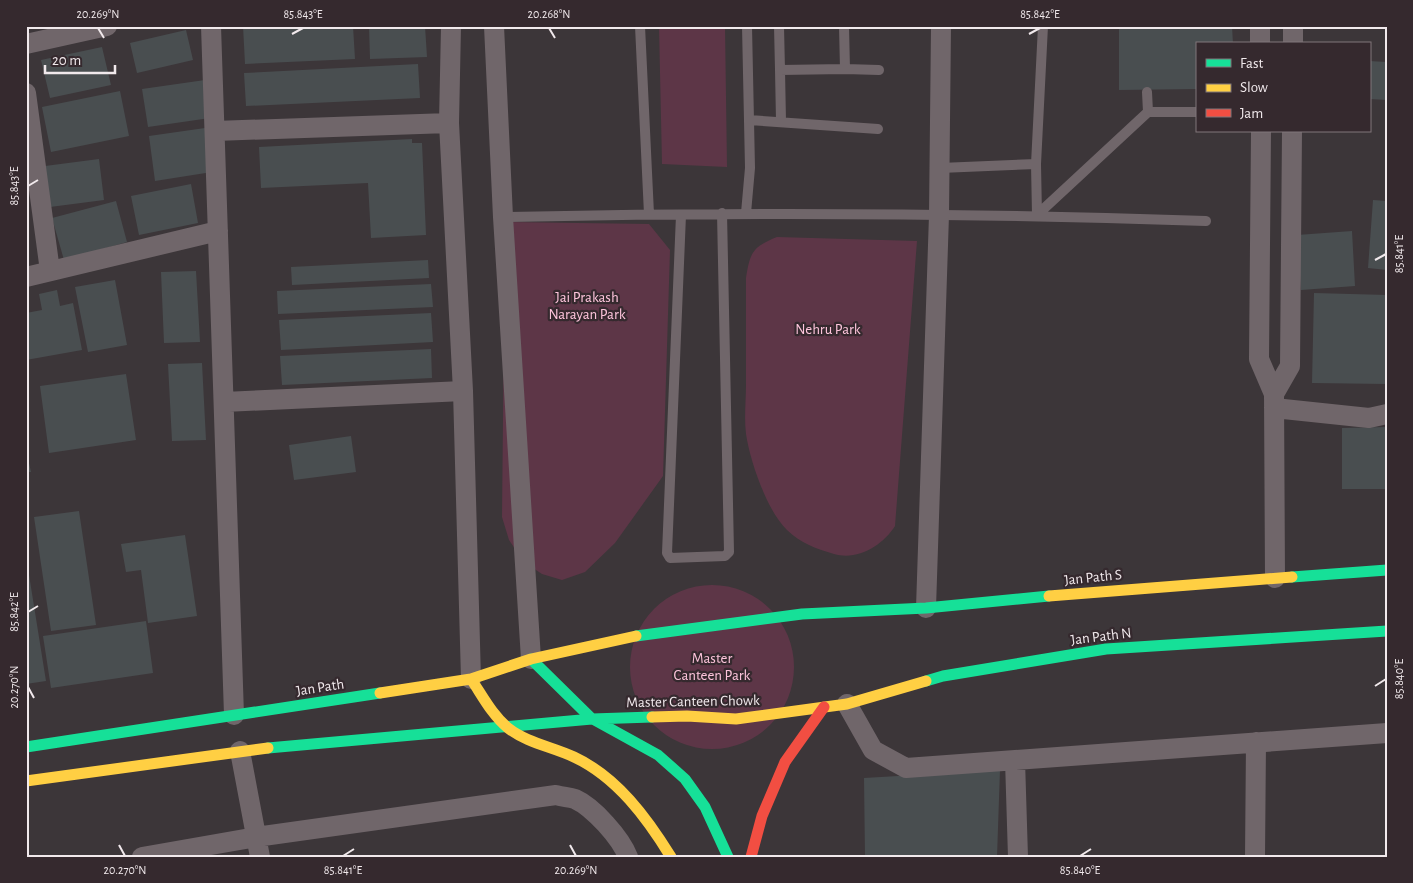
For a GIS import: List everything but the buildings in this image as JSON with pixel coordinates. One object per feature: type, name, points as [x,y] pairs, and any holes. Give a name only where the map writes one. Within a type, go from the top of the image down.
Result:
[{"type":"main road","name":"Jan Path S","points":[[613,639],[720,623],[802,614],[926,608],[1139,588],[1387,570]]},
{"type":"main road","name":"Jan Path N","points":[[824,708],[847,704],[943,676],[1106,649],[1387,631]]},
{"type":"main road","name":"Jan Path","points":[[26,747],[472,679],[531,659],[613,639]]},
{"type":"main road","points":[[531,659],[592,718],[671,763],[689,783],[714,819],[728,857]]},
{"type":"main road","points":[[472,679],[507,727],[528,739],[556,749],[592,768],[627,798],[656,831],[671,857]]},
{"type":"main road","points":[[751,857],[762,816],[785,762],[824,708]]},
{"type":"main road","name":"Master Canteen Chowk","points":[[592,718],[687,716],[736,719],[824,708]]},
{"type":"main road","points":[[26,781],[240,751],[592,718]]},
{"type":"street","points":[[26,44],[107,26]]},
{"type":"street","points":[[211,26],[234,715]]},
{"type":"street","points":[[451,26],[449,123],[463,390],[472,679]]},
{"type":"street","points":[[494,26],[503,217],[531,659]]},
{"type":"street","points":[[926,608],[939,215],[941,26]]},
{"type":"street","points":[[1260,26],[1260,42]]},
{"type":"street","points":[[1292,42],[1293,26]]},
{"type":"street","points":[[26,93],[50,271]]},
{"type":"street","points":[[215,131],[449,123]]},
{"type":"street","points":[[1261,132],[1260,359],[1274,401],[1275,578]]},
{"type":"street","points":[[1274,401],[1290,366],[1292,132]]},
{"type":"street","points":[[26,277],[218,231]]},
{"type":"street","points":[[224,402],[463,390]]},
{"type":"street","points":[[1274,401],[1369,418],[1387,414]]},
{"type":"street","points":[[847,704],[873,750],[906,768],[1387,732]]},
{"type":"street","points":[[1255,857],[1256,742]]},
{"type":"street","points":[[240,751],[260,857]]},
{"type":"street","points":[[1015,760],[1018,857]]},
{"type":"street","points":[[142,857],[256,836],[556,795],[575,799],[602,819],[628,857]]},
{"type":"lane","points":[[640,26],[649,214]]},
{"type":"lane","points":[[746,213],[750,168],[747,26]]},
{"type":"lane","points":[[779,26],[781,121]]},
{"type":"lane","points":[[844,26],[845,69]]},
{"type":"lane","points":[[1037,215],[1036,164],[1043,26]]},
{"type":"lane","points":[[780,70],[879,70]]},
{"type":"lane","points":[[1147,92],[1148,112]]},
{"type":"lane","points":[[1037,215],[1148,112],[1196,112]]},
{"type":"lane","points":[[749,120],[878,129]]},
{"type":"lane","points":[[940,168],[1036,164]]},
{"type":"lane","points":[[681,215],[667,553],[670,558],[725,556],[729,552],[722,213]]},
{"type":"lane","points":[[503,217],[746,213],[1037,215],[1206,221]]},
{"type":"green space","points":[[659,26],[725,26],[727,167],[662,164]]},
{"type":"green space","name":"Jai Prakash Narayan Park","points":[[505,222],[649,224],[670,250],[663,476],[615,543],[585,572],[562,580],[542,574],[524,562],[509,540],[502,517]]},
{"type":"green space","name":"Nehru Park","points":[[777,237],[917,241],[895,526],[877,545],[861,553],[843,556],[834,554],[809,545],[792,535],[780,522],[766,498],[751,458],[745,422],[746,278],[749,262],[757,248]]},
{"type":"green space","name":"Master Canteen Park","points":[[720,585],[743,591],[758,599],[770,609],[780,621],[791,643],[794,667],[791,691],[780,713],[770,725],[758,735],[736,746],[704,749],[688,746],[666,735],[644,713],[633,691],[630,659],[633,643],[644,621],[666,599],[688,588]]},
{"type":"traffic: fast","points":[[1292,577],[1387,570]]},
{"type":"traffic: fast","points":[[636,636],[802,614],[926,608],[1049,596]]},
{"type":"traffic: fast","points":[[926,681],[943,676],[1106,649],[1387,631]]},
{"type":"traffic: fast","points":[[531,659],[591,718],[658,755],[685,779],[705,807],[728,857]]},
{"type":"traffic: fast","points":[[26,747],[380,693]]},
{"type":"traffic: fast","points":[[268,748],[592,719],[652,717]]},
{"type":"traffic: slow","points":[[1049,596],[1292,577]]},
{"type":"traffic: slow","points":[[380,693],[471,679],[531,659],[636,636]]},
{"type":"traffic: slow","points":[[471,679],[492,711],[508,728],[532,741],[566,753],[590,765],[617,787],[641,813],[671,857]]},
{"type":"traffic: slow","points":[[652,717],[687,716],[736,719],[847,704],[926,681]]},
{"type":"traffic: slow","points":[[26,781],[268,748]]},
{"type":"traffic: jam","points":[[751,857],[762,816],[785,762],[824,707]]}]
